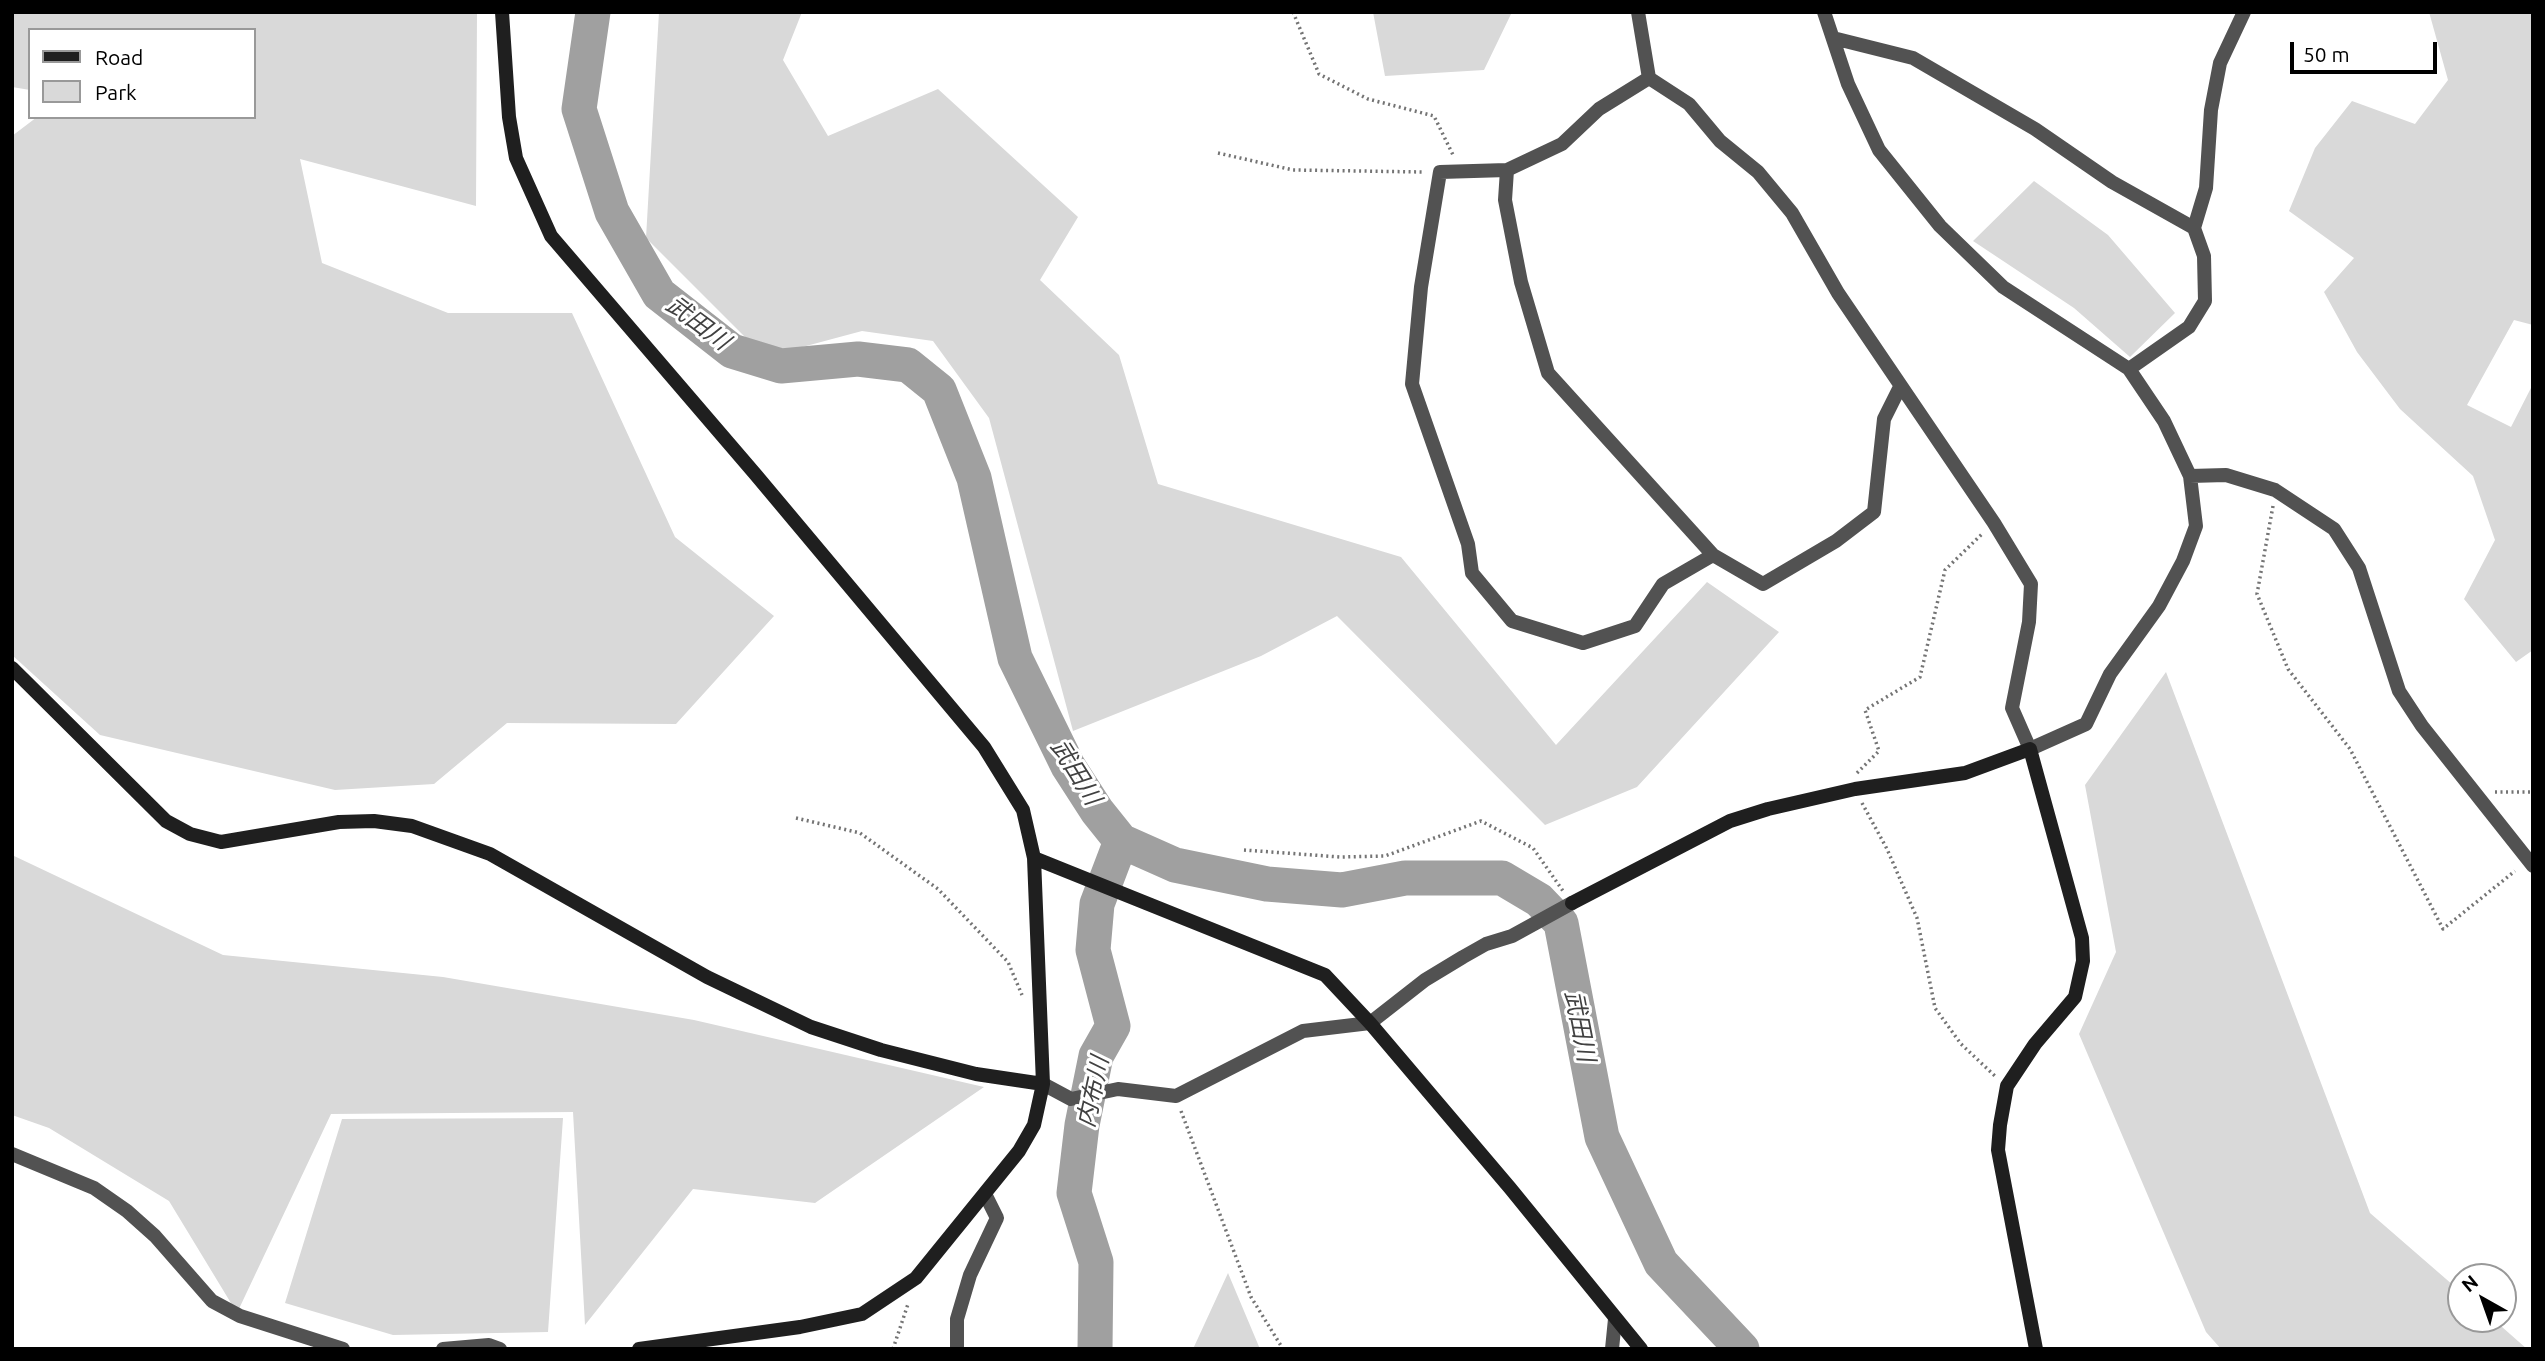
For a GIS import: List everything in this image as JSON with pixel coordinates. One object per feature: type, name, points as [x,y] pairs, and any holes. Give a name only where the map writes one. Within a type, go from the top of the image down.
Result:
[{"type":"street","points":[[502,12],[509,117],[516,158],[551,236],[984,747],[1023,810],[1034,858],[1043,1084],[1034,1125],[1019,1151],[985,1194],[916,1278],[862,1314],[800,1327],[639,1349]]},
{"type":"street","points":[[1638,12],[1649,78],[1689,104],[1720,141],[1758,172],[1792,213],[1838,293],[1994,523],[2031,584],[2029,622],[2012,708],[2030,748],[2082,938],[2083,961],[2075,997],[2035,1044],[2007,1086],[1998,1150],[2036,1349]]},
{"type":"street","points":[[12,668],[166,821],[190,834],[221,842],[339,822],[374,821],[412,826],[490,854],[707,977],[811,1027],[881,1050],[962,1071],[1043,1084],[1070,1098],[1118,1089],[1176,1096],[1303,1031],[1370,1023],[1425,980],[1486,944],[1512,936],[1730,821],[1768,809],[1855,789],[1965,773],[2086,724],[2110,674],[2160,606],[2183,561],[2196,526],[2190,476],[2164,421],[2129,369],[2003,287],[1940,226],[1879,150],[1848,85],[1824,12]]},
{"type":"street","points":[[2129,369],[2189,327],[2205,301],[2204,256],[2194,228],[2206,188],[2211,110],[2220,63],[2244,12]]},
{"type":"street","points":[[1833,38],[1913,58],[2035,129],[2112,182],[2194,228]]},
{"type":"street","points":[[1649,78],[1599,109],[1562,144],[1507,170],[1440,172],[1421,287],[1412,384],[1468,544],[1472,573],[1512,621],[1583,643],[1635,626],[1663,584],[1713,555]]},
{"type":"street","points":[[1507,170],[1505,200],[1519,271],[1548,373],[1713,555],[1763,584],[1836,541],[1874,512],[1884,419],[1900,387]]},
{"type":"street","points":[[2190,476],[2226,475],[2275,490],[2334,529],[2351,552],[2369,594],[2399,691],[2422,726],[2531,863]]},
{"type":"street","points":[[1034,858],[1325,975],[1370,1023],[1510,1188],[1641,1349]]},
{"type":"street","points":[[12,1154],[94,1188],[127,1211],[155,1236],[212,1301],[240,1316],[343,1349]]},
{"type":"street","points":[[957,1349],[957,1319],[970,1275],[997,1218],[985,1194]]},
{"type":"street","points":[[1612,1349],[1615,1319]]},
{"type":"street","points":[[443,1349],[489,1345],[500,1349]]},
{"type":"path","points":[[1293,12],[1319,74],[1368,99],[1434,116],[1461,172]]},
{"type":"path","points":[[1218,153],[1293,170],[1440,172]]},
{"type":"path","points":[[2275,490],[2257,594],[2288,669],[2350,749],[2443,929],[2531,863]]},
{"type":"path","points":[[1994,523],[1945,570],[1920,677],[1865,710],[1879,751],[1850,779],[1888,849],[1917,918],[1935,1008],[1961,1044],[2007,1086]]},
{"type":"path","points":[[2475,792],[2533,792]]},
{"type":"path","points":[[796,818],[860,833],[938,889],[1008,962],[1024,1000]]},
{"type":"path","points":[[1244,850],[1340,857],[1385,856],[1481,821],[1533,848],[1572,903]]},
{"type":"path","points":[[1176,1096],[1251,1297],[1283,1349]]},
{"type":"path","points":[[893,1349],[916,1278]]},
{"type":"green space","points":[[12,12],[477,12],[476,206],[300,159],[322,263],[448,313],[572,313],[675,537],[774,616],[676,724],[507,723],[434,784],[335,790],[100,735],[12,655],[12,136],[34,119],[256,119],[256,28],[28,28],[28,90],[12,87]]},
{"type":"green space","points":[[659,12],[802,12],[783,60],[828,136],[938,89],[1078,217],[1040,280],[1119,355],[1158,484],[1401,557],[1556,745],[1707,582],[1779,632],[1637,787],[1545,825],[1337,616],[1261,656],[1073,731],[989,418],[933,341],[862,331],[765,357],[646,238]]},
{"type":"green space","points":[[1373,12],[1512,12],[1484,70],[1385,76]]},
{"type":"green space","points":[[2429,12],[2533,12],[2533,325],[2514,320],[2467,405],[2511,427],[2533,384],[2533,650],[2516,662],[2464,599],[2495,540],[2473,476],[2400,409],[2357,352],[2324,292],[2354,258],[2289,211],[2315,148],[2352,101],[2415,124],[2448,80]]},
{"type":"green space","points":[[2034,181],[2108,235],[2175,313],[2130,357],[2074,308],[1973,241]]},
{"type":"green space","points":[[2166,672],[2370,1213],[2447,1280],[2447,1333],[2509,1333],[2527,1349],[2221,1349],[2206,1332],[2079,1034],[2116,952],[2085,785]]},
{"type":"green space","points":[[12,855],[223,955],[443,977],[694,1020],[984,1087],[815,1203],[693,1189],[585,1325],[573,1112],[331,1114],[237,1313],[169,1201],[49,1128],[12,1115]]},
{"type":"green space","points":[[563,1118],[548,1332],[393,1335],[285,1303],[342,1119]]},
{"type":"green space","points":[[1228,1273],[1260,1349],[1193,1349]]},
{"type":"waterway","name":"武田川","points":[[593,12],[579,109],[612,212],[659,294],[732,351],[781,366],[858,359],[908,365],[939,390],[974,478],[1015,658],[1068,766],[1097,811],[1121,841],[1175,865],[1267,884],[1342,890],[1405,878],[1502,878],[1539,900],[1561,923],[1602,1137],[1661,1263],[1742,1349]]},
{"type":"waterway","name":"内布川","points":[[1095,1349],[1096,1262],[1074,1193],[1082,1125],[1096,1056],[1113,1026],[1093,950],[1097,904],[1121,841]]}]
